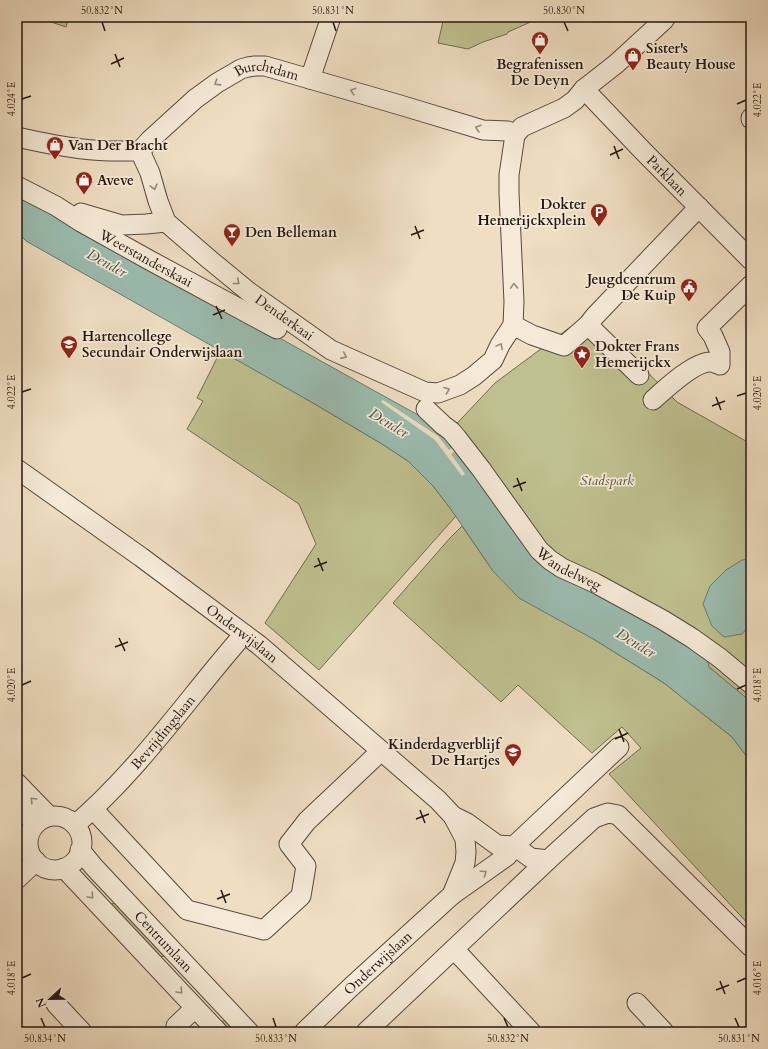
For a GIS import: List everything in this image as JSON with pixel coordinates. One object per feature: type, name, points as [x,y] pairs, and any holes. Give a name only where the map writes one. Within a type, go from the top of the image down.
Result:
[{"type":"street","points":[[310,79],[331,17]]},
{"type":"street","points":[[666,17],[616,64],[584,89],[575,100],[564,108],[522,127],[515,135],[509,176],[514,302],[513,325],[532,335],[564,346],[588,325],[699,207]]},
{"type":"street","name":"Burchtdam","points":[[140,151],[195,99],[217,83],[241,69],[255,66],[265,66],[483,130],[508,131],[515,135]]},
{"type":"street","name":"Parklaan","points":[[584,89],[751,260]]},
{"type":"street","points":[[17,137],[76,148],[108,151],[140,151]]},
{"type":"street","name":"Denderkaai","points":[[140,151],[150,173],[166,222],[249,292],[331,350],[425,392],[438,393],[460,385],[474,376],[493,360],[500,345],[513,325]]},
{"type":"street","name":"Weerstanderskaai","points":[[17,186],[56,206],[151,261],[277,330]]},
{"type":"street","points":[[56,206],[122,225],[166,222]]},
{"type":"street","points":[[653,400],[678,378],[701,365],[710,362],[720,365],[720,352],[713,336],[707,328],[751,285]]},
{"type":"street","points":[[588,325],[639,375]]},
{"type":"street","name":"Wandelweg","points":[[426,409],[457,438],[539,550],[550,560],[562,568],[595,583],[664,620],[720,658],[751,684]]},
{"type":"street","name":"Onderwijslaan","points":[[17,469],[147,561],[265,650],[438,800],[453,816],[497,845],[514,846]]},
{"type":"street","name":"Bevrijdingslaan","points":[[75,825],[112,790],[163,733],[244,634]]},
{"type":"street","name":"Onderwijslaan","points":[[304,1032],[350,987],[452,895],[507,856],[514,846],[619,747]]},
{"type":"street","points":[[93,809],[187,910],[264,930],[300,896],[306,866],[289,844],[307,821],[381,751]]},
{"type":"street","points":[[17,783],[42,820]]},
{"type":"street","points":[[17,801],[42,820]]},
{"type":"street","points":[[366,1032],[594,818],[608,813],[618,815],[751,947]]},
{"type":"street","points":[[57,816],[65,818],[75,825],[81,839],[80,850],[77,858],[72,864],[64,868],[54,869],[44,867],[31,855],[28,848],[30,833],[42,820],[57,816]]},
{"type":"street","name":"Onderwijslaan","points":[[452,895],[465,863],[466,852],[464,839],[453,816]]},
{"type":"street","points":[[514,846],[531,858],[548,860]]},
{"type":"street","name":"Centrumlaan","points":[[80,850],[94,868],[249,1032]]},
{"type":"street","points":[[17,879],[36,861]]},
{"type":"street","name":"Centrumlaan","points":[[64,868],[218,1032]]},
{"type":"street","points":[[454,949],[531,1032]]},
{"type":"street","points":[[637,1003],[664,1032]]},
{"type":"street","points":[[56,1004],[82,1032]]},
{"type":"street","points":[[176,1026],[195,1008]]},
{"type":"green space","points":[[40,17],[69,17],[66,27]]},
{"type":"green space","points":[[444,17],[534,17],[535,20],[508,32],[507,34],[468,49],[438,43]]},
{"type":"green space","name":"Stadspark","points":[[590,314],[677,402],[751,444],[751,702],[709,667],[556,572],[446,435],[495,383],[569,328],[580,324]]},
{"type":"green space","points":[[221,350],[313,403],[408,461],[433,486],[456,516],[319,670],[265,623],[316,544],[299,504],[187,429],[203,401],[197,398]]},
{"type":"green space","points":[[462,526],[493,571],[595,640],[664,683],[732,737],[751,762],[751,927],[609,774],[641,748],[622,727],[592,753],[518,685],[501,702],[393,603]]},
{"type":"green space","points":[[118,902],[168,955],[157,958],[107,905]]},
{"type":"green space","points":[[229,1019],[241,1032],[223,1032],[215,1024]]},
{"type":"water","name":"Dender","points":[[17,194],[418,415],[446,435],[527,547],[658,626],[707,659],[709,667],[751,702],[751,762],[732,737],[664,683],[595,640],[519,598],[493,571],[450,508],[433,486],[408,461],[313,403],[26,241],[17,231]]},
{"type":"water","points":[[751,559],[751,623],[742,634],[724,637],[712,626],[703,604],[710,586],[726,570],[742,560]]},
{"type":"pier","points":[[383,400],[438,436],[449,450],[456,445],[459,449],[451,454],[465,474],[462,476],[435,440],[381,402]]},
{"type":"place","name":"Begrafenissen De Deyn","points":[[540,55]]},
{"type":"place","name":"Sister's Beauty House","points":[[633,71]]},
{"type":"place","name":"Van Der Bracht","points":[[55,160]]},
{"type":"place","name":"Aveve","points":[[84,195]]},
{"type":"place","name":"Dokter Hemerijckxplein","points":[[599,227]]},
{"type":"place","name":"Den Belleman","points":[[232,247]]},
{"type":"place","name":"Jeugdcentrum De Kuip","points":[[689,302]]},
{"type":"place","name":"Hartencollege Secundair Onderwijslaan","points":[[69,359]]},
{"type":"place","name":"Dokter Frans Hemerijckx","points":[[582,369]]},
{"type":"place","name":"Kinderdagverblijf De Hartjes","points":[[513,767]]}]
